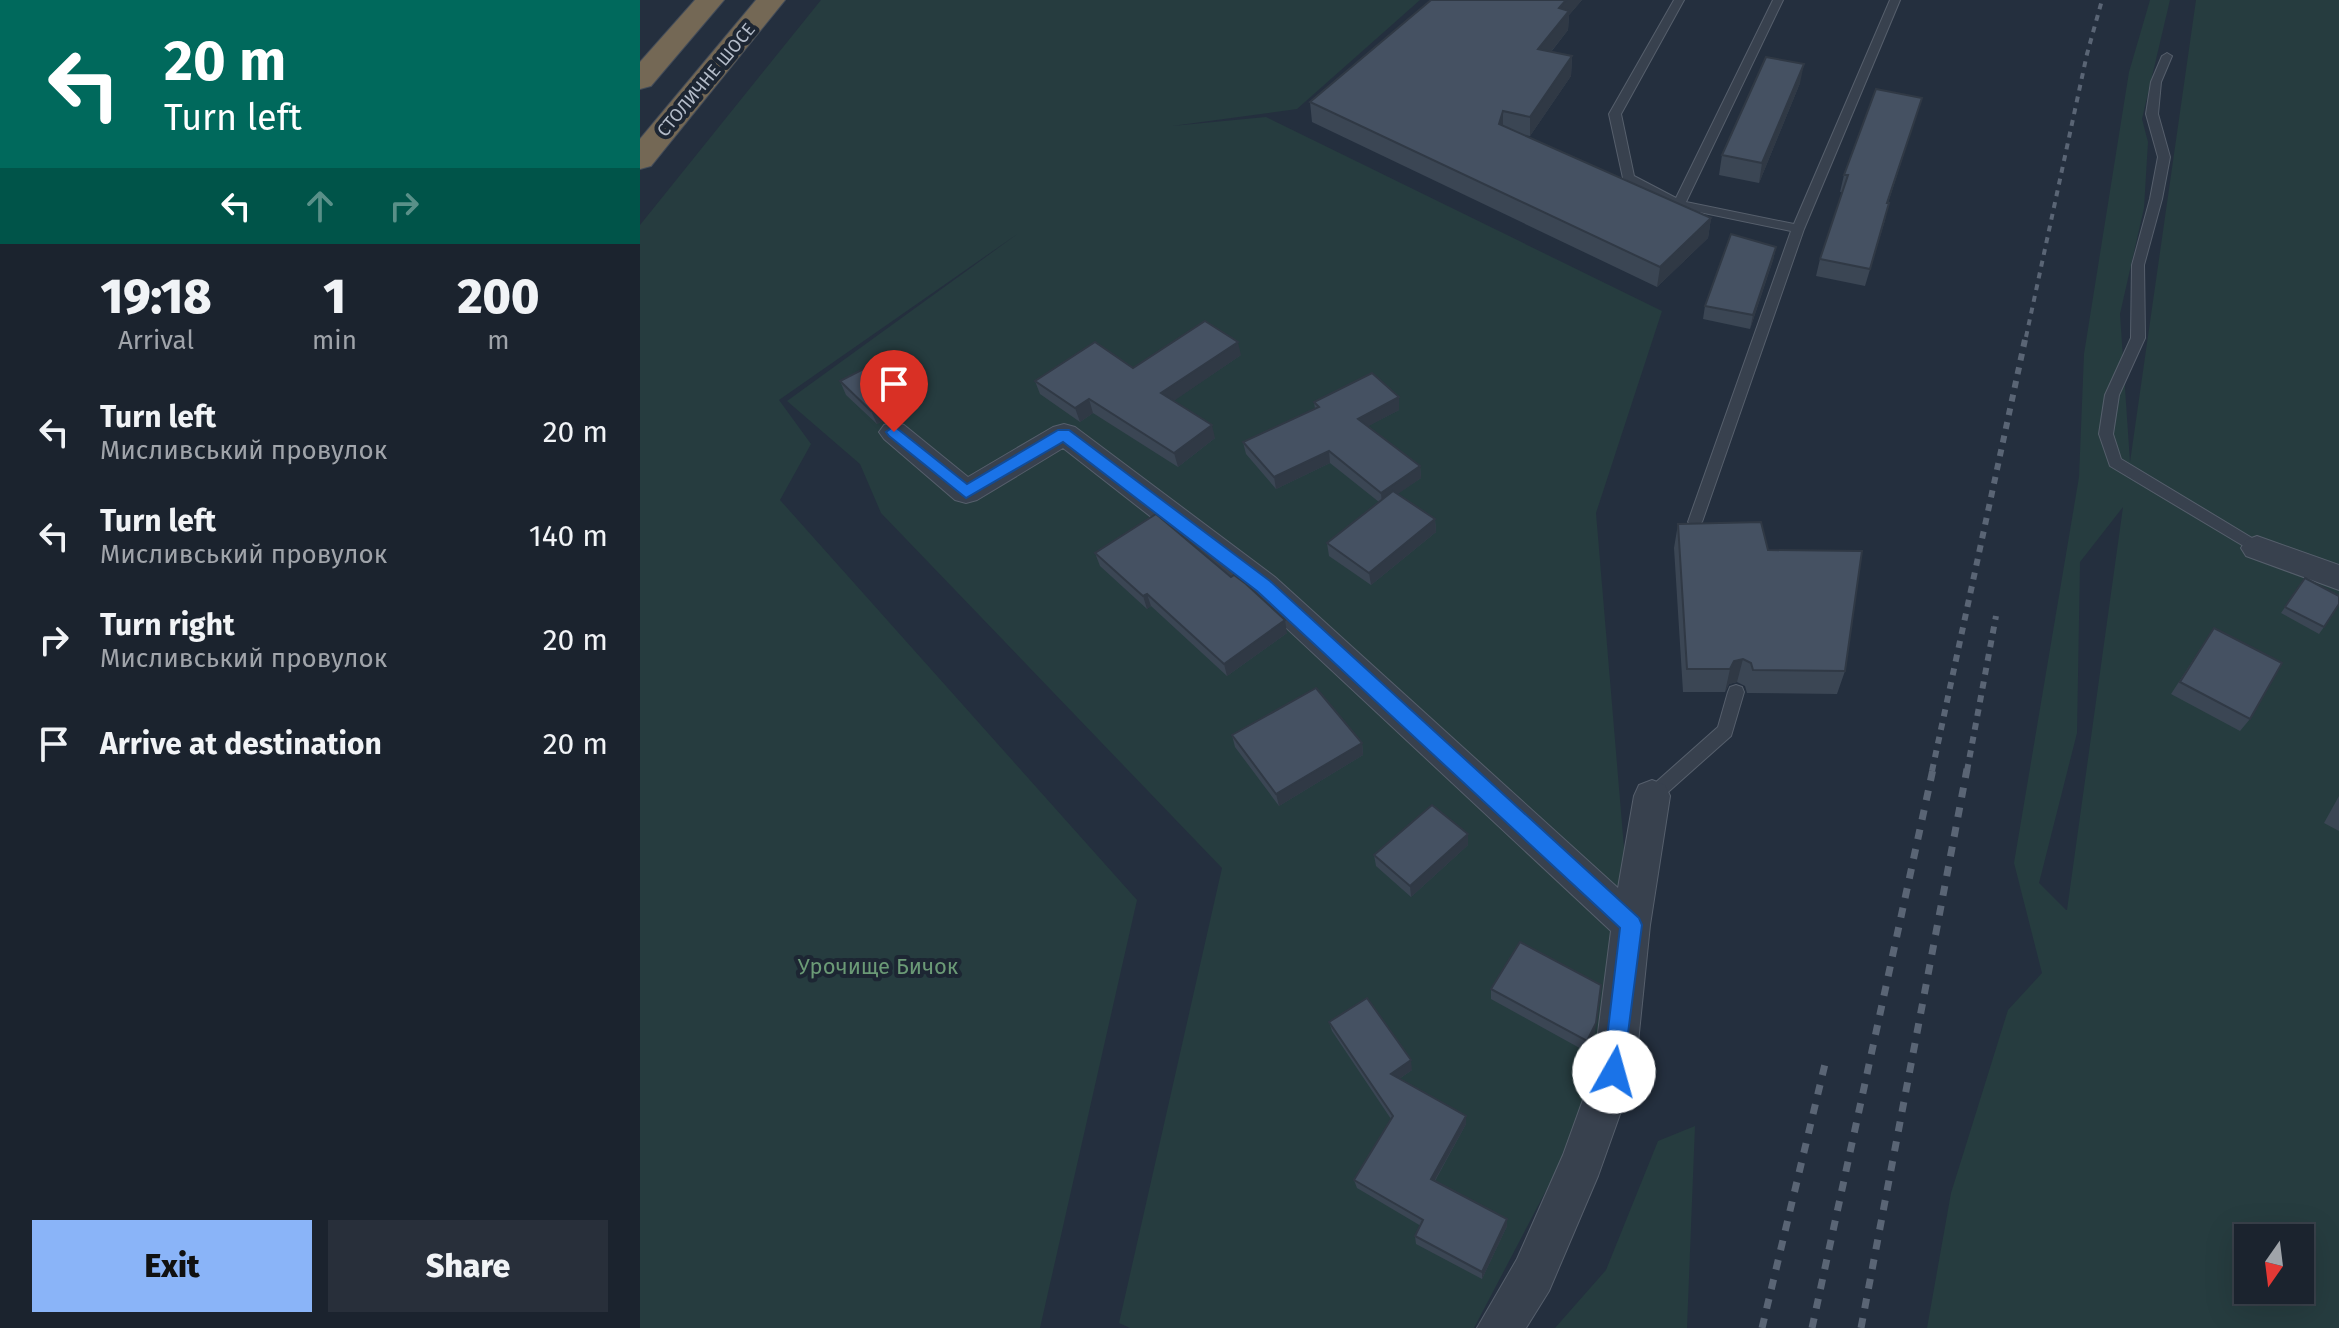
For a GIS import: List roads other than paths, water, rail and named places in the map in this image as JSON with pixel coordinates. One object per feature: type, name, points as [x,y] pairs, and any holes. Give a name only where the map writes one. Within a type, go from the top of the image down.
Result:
[{"type":"highway","points":[[640,80],[710,0]]},
{"type":"highway","name":"СТОЛИЧНЕ ШОСЕ","points":[[640,159],[771,0]]},
{"type":"street","points":[[894,432],[966,492],[1064,434],[1263,586],[1631,925]]},
{"type":"street","points":[[2257,548],[2339,578]]},
{"type":"street","points":[[1500,1328],[1533,1275],[1583,1161],[1614,1072],[1631,925],[1652,796]]},
{"type":"lane","points":[[1679,0],[1615,114],[1629,178],[1679,204],[1798,229]]},
{"type":"lane","points":[[1679,204],[1778,0]]},
{"type":"lane","points":[[1695,522],[1798,229],[1895,0]]},
{"type":"lane","points":[[2167,56],[2156,82],[2152,114],[2164,157],[2138,265],[2138,338],[2112,395],[2106,434],[2115,462],[2257,548]]},
{"type":"lane","points":[[1652,796],[1725,731],[1736,692]]},
{"type":"railway","points":[[2026,337],[2087,54],[2102,0]]},
{"type":"railway","points":[[1932,771],[2026,335]]},
{"type":"railway","points":[[1967,771],[1996,616]]},
{"type":"railway","points":[[1812,1328],[1933,769]]},
{"type":"railway","points":[[1861,1328],[1967,769]]},
{"type":"railway","points":[[1762,1328],[1825,1064]]},
{"type":"park label","name":"Урочище Бичок","points":[[878,966]]}]
